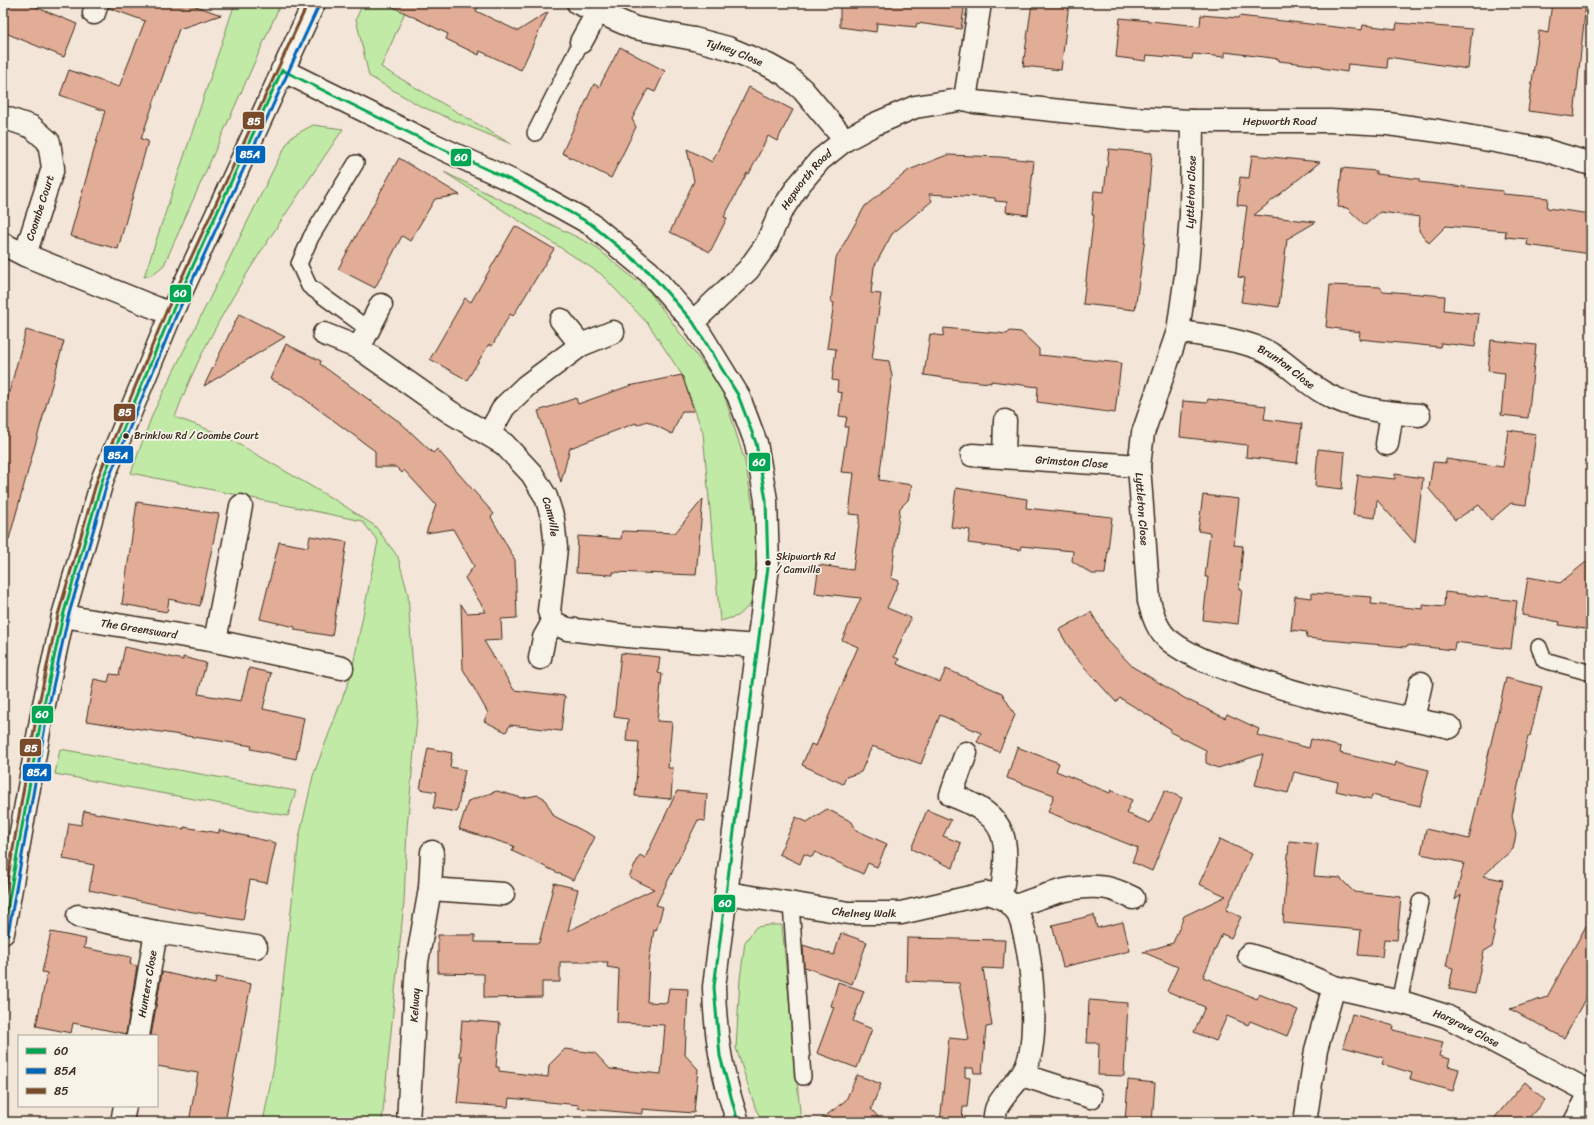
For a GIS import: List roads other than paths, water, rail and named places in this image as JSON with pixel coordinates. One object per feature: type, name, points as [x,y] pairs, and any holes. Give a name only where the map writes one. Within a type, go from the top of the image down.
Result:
[{"type":"street","points":[[3,933],[43,709],[63,616],[103,478],[171,314],[314,3]]},
{"type":"street","name":"Tylney Close","points":[[578,3],[597,13],[635,28],[694,39],[728,48],[768,65],[786,75],[804,90],[845,140]]},
{"type":"street","points":[[965,99],[980,3]]},
{"type":"street","points":[[582,42],[597,13]]},
{"type":"street","points":[[282,70],[430,143],[522,185],[591,224],[649,272],[692,322],[738,395],[756,443],[766,500],[768,567],[714,987],[715,1030],[722,1072],[738,1122]]},
{"type":"street","name":"Hepworth Road","points":[[692,322],[748,270],[766,245],[780,213],[798,186],[820,160],[845,140],[875,124],[915,106],[965,99],[975,102],[1130,118],[1192,121],[1330,121],[1388,124],[1439,130],[1544,150],[1591,164]]},
{"type":"street","name":"Coombe Court","points":[[3,117],[32,127],[49,142],[53,168],[24,255]]},
{"type":"street","name":"Lyttleton Close","points":[[1192,121],[1191,215],[1187,268],[1178,331],[1143,434],[1139,466],[1149,601],[1155,622],[1168,640],[1188,653],[1268,684],[1326,701],[1450,727]]},
{"type":"street","name":"Coombe Court","points":[[3,244],[24,255],[171,314]]},
{"type":"street","points":[[363,339],[381,305]]},
{"type":"street","points":[[560,320],[581,345]]},
{"type":"street","name":"Brunton Close","points":[[1178,331],[1259,348],[1278,358],[1324,393],[1351,404],[1392,413],[1419,415]]},
{"type":"street","points":[[489,434],[504,407],[526,386],[581,345],[613,332]]},
{"type":"street","name":"Camville","points":[[324,334],[363,339],[450,412],[504,444],[520,459],[532,474],[546,497],[553,519],[556,548],[549,611],[553,622]]},
{"type":"street","points":[[1387,444],[1392,413]]},
{"type":"street","points":[[1004,457],[1005,421]]},
{"type":"street","name":"Grimston Close","points":[[972,455],[1139,466]]},
{"type":"street","points":[[215,641],[241,506]]},
{"type":"street","name":"The Greensward","points":[[63,616],[215,641],[342,668]]},
{"type":"street","points":[[540,658],[544,638],[553,622],[567,629],[628,636],[757,646]]},
{"type":"street","points":[[1413,719],[1421,683]]},
{"type":"street","points":[[966,753],[951,795],[972,803],[988,813],[996,821],[1002,832],[1006,867],[1007,902],[1023,925],[1032,975],[1033,1029],[1029,1059],[1022,1075],[996,1108],[994,1122]]},
{"type":"street","name":"Kelway","points":[[408,1122],[417,962],[430,889],[432,852]]},
{"type":"street","name":"Chelney Walk","points":[[727,893],[849,913],[901,913],[988,893],[1007,902],[1034,899],[1077,888],[1092,887],[1106,888],[1133,898]]},
{"type":"street","points":[[430,889],[503,894]]},
{"type":"street","points":[[78,916],[156,932],[256,947]]},
{"type":"street","name":"Hunters Close","points":[[138,1035],[156,932]]},
{"type":"street","name":"Hargrave Close","points":[[1249,955],[1285,966],[1334,987],[1399,1002],[1446,1016],[1591,1091]]},
{"type":"street","points":[[1305,1122],[1316,1050],[1334,987]]},
{"type":"street","points":[[1022,1075],[1091,1097]]},
{"type":"street","points":[[1575,1122],[1591,1091]]},
{"type":"street","points":[[122,1122],[125,1107]]},
{"type":"lane","points":[[535,133],[582,42]]},
{"type":"lane","points":[[356,163],[311,237],[299,264],[309,286],[363,339]]},
{"type":"lane","points":[[1539,648],[1544,660],[1591,673]]},
{"type":"lane","points":[[1399,1002],[1420,902]]},
{"type":"lane","points":[[791,904],[803,1077]]},
{"type":"place","name":"Brinklow Rd / Coombe Court","points":[[126,436]]},
{"type":"place","name":"Skipworth Rd / Camville","points":[[768,563]]}]
